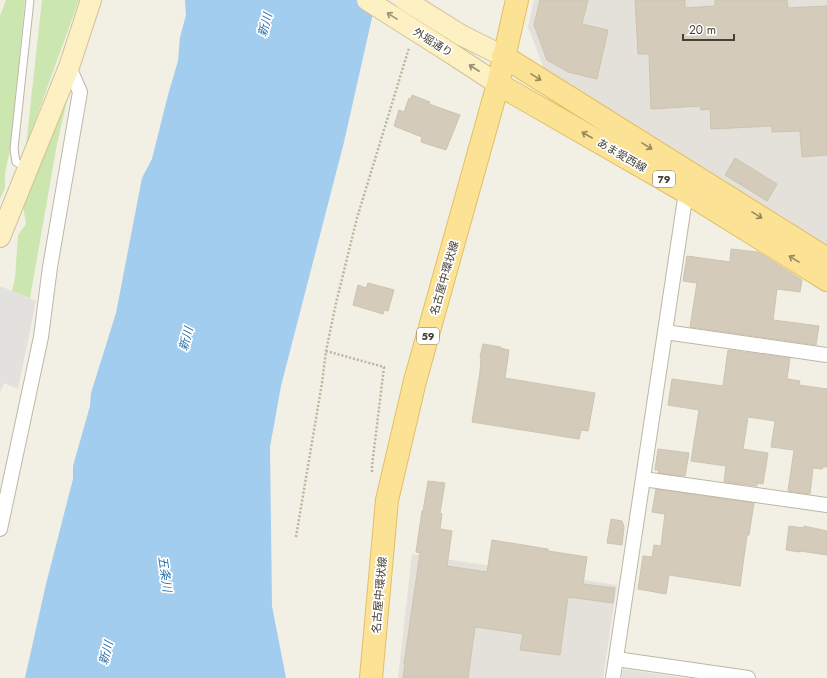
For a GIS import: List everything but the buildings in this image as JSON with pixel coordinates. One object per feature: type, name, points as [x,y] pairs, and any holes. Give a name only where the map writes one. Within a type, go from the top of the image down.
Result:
[{"type":"main road","points":[[0,237],[68,67],[91,0]]},
{"type":"main road","name":"外堀通り","points":[[367,0],[498,84]]},
{"type":"main road","name":"外堀通り","points":[[405,0],[461,35],[503,56]]},
{"type":"main road","name":"名古屋中環状線","points":[[371,678],[387,500],[415,381],[498,84],[503,56],[517,0]]},
{"type":"main road","name":"あま愛西線","points":[[503,56],[827,259]]},
{"type":"main road","name":"あま愛西線","points":[[498,84],[686,192],[827,280]]},
{"type":"street","points":[[0,529],[41,337],[50,267],[80,92],[68,67]]},
{"type":"street","points":[[613,678],[686,192]]},
{"type":"street","points":[[665,332],[827,355]]},
{"type":"street","points":[[643,478],[827,505]]},
{"type":"street","points":[[616,659],[748,678]]},
{"type":"lane","points":[[28,169],[16,162],[14,150],[30,0]]},
{"type":"path","points":[[296,537],[326,351],[357,218],[410,45]]},
{"type":"path","points":[[326,351],[384,367],[372,466],[374,493],[387,500]]},
{"type":"shaded area","points":[[534,0],[827,0],[827,249],[794,228],[793,223],[771,210],[767,211],[546,74],[528,27]]},
{"type":"shaded area","points":[[0,286],[36,301],[18,389],[4,383],[0,392]]},
{"type":"shaded area","points":[[412,554],[617,585],[603,678],[398,678]]},
{"type":"shaded area","points":[[623,669],[685,678],[622,678]]},
{"type":"green space","points":[[6,0],[25,0],[10,150],[5,173],[5,188],[0,199],[0,16]]},
{"type":"green space","points":[[42,0],[79,0],[26,146]]},
{"type":"green space","points":[[68,96],[57,144],[30,298],[12,291],[15,278],[18,235],[26,224],[22,200]]},
{"type":"water","points":[[185,0],[376,0],[344,142],[281,386],[270,447],[272,606],[286,678],[25,678],[46,584],[73,479],[73,466],[90,406],[91,393],[116,313],[142,178],[152,159],[178,61],[180,37],[186,15]]},
{"type":"water label","name":"新川","points":[[265,25]]},
{"type":"water label","name":"新川","points":[[186,339]]},
{"type":"water label","name":"五条川","points":[[165,574]]},
{"type":"water label","name":"新川","points":[[106,653]]}]
